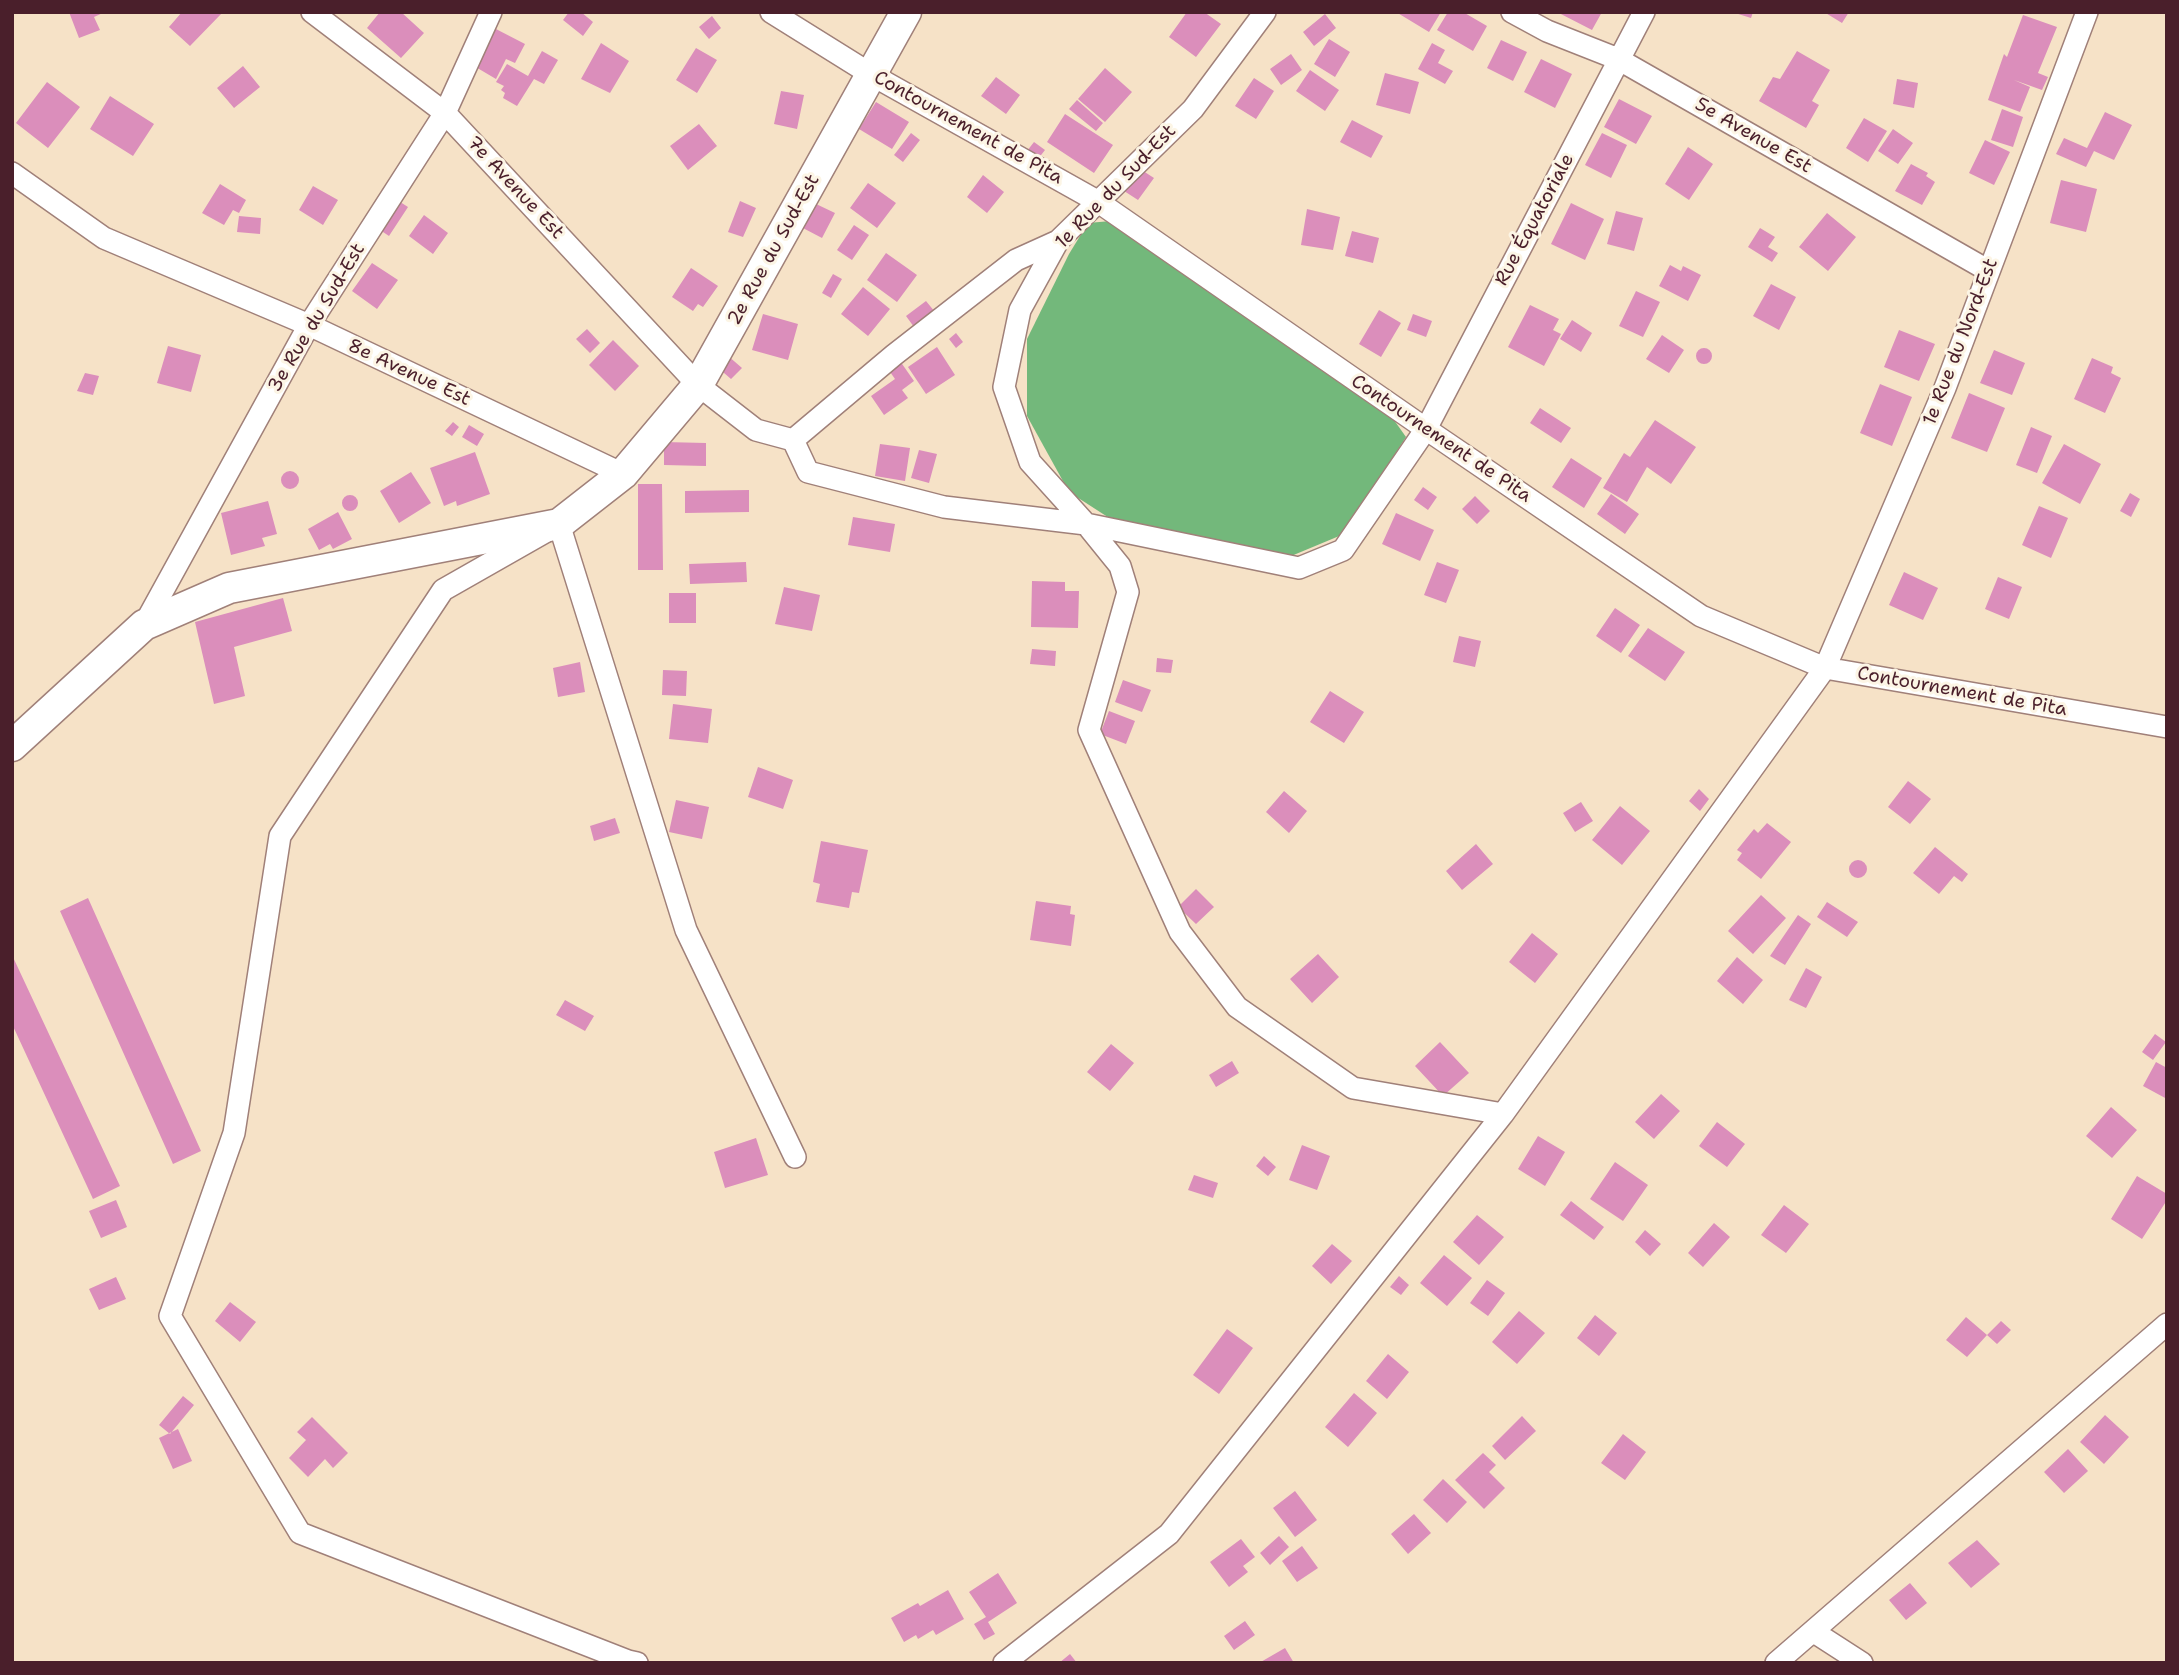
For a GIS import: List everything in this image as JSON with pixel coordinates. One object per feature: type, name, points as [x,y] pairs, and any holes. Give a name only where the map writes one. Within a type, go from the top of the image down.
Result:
[{"type":"street","name":"7e Avenue Est","points":[[312,12],[445,113],[698,385],[756,430],[793,440]]},
{"type":"street","name":"3e Rue du Sud-Est","points":[[144,625],[309,325],[445,113],[491,12]]},
{"type":"street","name":"Contournement de Pita","points":[[771,12],[872,75],[1097,201],[1701,616],[1825,668],[2167,727]]},
{"type":"street","name":"2e Rue du Sud-Est","points":[[559,524],[623,474],[698,385],[906,12]]},
{"type":"street","name":"1e Rue du Sud-Est","points":[[1265,12],[1193,109],[1058,241],[1020,310],[1004,387],[1030,462],[1120,566],[1128,592],[1089,730],[1180,932],[1237,1007],[1353,1088],[1503,1114]]},
{"type":"street","name":"5e Avenue Est","points":[[1512,12],[1547,31],[1618,60],[1989,271]]},
{"type":"street","name":"Rue Équatoriale","points":[[793,440],[808,472],[944,507],[1086,524],[1299,568],[1343,550],[1426,429],[1644,12]]},
{"type":"street","name":"1e Rue du Nord-Est","points":[[1004,1663],[1169,1534],[1503,1114],[1825,668],[1945,388],[2087,12]]},
{"type":"street","name":"8e Avenue Est","points":[[12,173],[104,238],[309,325],[623,474]]},
{"type":"street","points":[[793,440],[894,355],[1016,260],[1058,241]]},
{"type":"street","points":[[12,746],[144,625],[229,588],[559,524]]},
{"type":"street","points":[[559,524],[685,930],[795,1157]]},
{"type":"street","points":[[559,524],[443,590],[280,836],[234,1133],[170,1315],[300,1533],[638,1663]]},
{"type":"street","points":[[1776,1663],[2167,1324]]},
{"type":"street","points":[[1814,1632],[1862,1663]]},
{"type":"green space","points":[[1111,221],[1389,413],[1406,437],[1344,534],[1284,559],[1117,523],[1069,492],[1027,416],[1027,339],[1069,254],[1088,223]]},
{"type":"building","points":[[69,12],[105,12],[94,17],[100,30],[79,38]]},
{"type":"building","points":[[182,12],[223,12],[190,46],[169,27]]},
{"type":"building","points":[[380,12],[401,12],[424,33],[401,58],[367,28]]},
{"type":"building","points":[[569,12],[581,12],[593,22],[583,36],[563,20]]},
{"type":"building","points":[[1187,12],[1204,12],[1221,24],[1196,57],[1169,37]]},
{"type":"building","points":[[1396,12],[1441,12],[1429,32]]},
{"type":"building","points":[[1448,12],[1463,12],[1487,26],[1473,51],[1437,30]]},
{"type":"building","points":[[1557,12],[1602,12],[1592,30]]},
{"type":"building","points":[[1732,12],[1753,12],[1751,18]]},
{"type":"building","points":[[1824,12],[1849,12],[1842,23]]},
{"type":"building","points":[[1325,14],[1336,28],[1314,46],[1303,32]]},
{"type":"building","points":[[2023,15],[2057,27],[2038,73],[2048,77],[2042,90],[2014,80],[2030,87],[2020,112],[1988,100],[2004,54],[2007,57]]},
{"type":"building","points":[[712,16],[721,28],[709,39],[699,27]]},
{"type":"building","points":[[494,28],[525,44],[515,63],[506,59],[496,79],[474,66]]},
{"type":"building","points":[[1329,39],[1350,52],[1335,77],[1314,64]]},
{"type":"building","points":[[1501,40],[1527,52],[1513,81],[1487,68]]},
{"type":"building","points":[[601,43],[629,61],[610,93],[581,79]]},
{"type":"building","points":[[1432,43],[1445,50],[1438,63],[1453,71],[1445,84],[1418,69]]},
{"type":"building","points":[[696,48],[717,60],[697,93],[676,80]]},
{"type":"building","points":[[542,51],[558,60],[544,84],[534,79],[517,106],[503,98],[505,93],[501,90],[504,86],[496,82],[507,64],[528,76]]},
{"type":"building","points":[[1797,51],[1830,70],[1812,101],[1819,105],[1806,128],[1759,101],[1773,77],[1780,79]]},
{"type":"building","points":[[1291,54],[1302,70],[1281,85],[1270,69]]},
{"type":"building","points":[[1541,59],[1572,74],[1555,108],[1524,92]]},
{"type":"building","points":[[243,66],[260,87],[234,108],[217,88]]},
{"type":"building","points":[[1105,68],[1132,92],[1105,122],[1078,99]]},
{"type":"building","points":[[1310,70],[1339,90],[1325,111],[1296,91]]},
{"type":"building","points":[[1385,73],[1419,82],[1410,114],[1376,105]]},
{"type":"building","points":[[996,77],[1020,95],[1006,114],[981,96]]},
{"type":"building","points":[[1254,78],[1274,91],[1256,119],[1235,106]]},
{"type":"building","points":[[1897,79],[1918,83],[1914,108],[1893,104]]},
{"type":"building","points":[[47,82],[80,107],[48,148],[16,123]]},
{"type":"building","points":[[781,91],[804,95],[797,129],[774,124]]},
{"type":"building","points":[[110,96],[154,124],[133,156],[90,129]]},
{"type":"building","points":[[1619,99],[1652,116],[1636,144],[1604,127]]},
{"type":"building","points":[[1077,100],[1103,123],[1096,131],[1069,109]]},
{"type":"building","points":[[876,102],[909,122],[892,149],[859,129]]},
{"type":"building","points":[[2002,109],[2023,117],[2013,147],[1991,140]]},
{"type":"building","points":[[2105,112],[2132,125],[2114,160],[2094,151],[2086,167],[2056,154],[2064,138],[2087,148]]},
{"type":"building","points":[[1065,114],[1113,145],[1094,173],[1047,142]]},
{"type":"building","points":[[1864,118],[1887,131],[1868,162],[1846,148]]},
{"type":"building","points":[[1352,120],[1383,136],[1371,158],[1340,142]]},
{"type":"building","points":[[699,124],[717,146],[688,170],[670,146]]},
{"type":"building","points":[[1893,129],[1913,143],[1898,164],[1878,151]]},
{"type":"building","points":[[911,133],[920,140],[903,162],[894,155]]},
{"type":"building","points":[[1602,133],[1627,145],[1611,178],[1585,165]]},
{"type":"building","points":[[1985,140],[2010,152],[1994,185],[1969,173]]},
{"type":"building","points":[[1034,142],[1045,150],[1038,159],[1027,151]]},
{"type":"building","points":[[1688,147],[1713,164],[1689,200],[1665,184]]},
{"type":"building","points":[[1911,164],[1928,173],[1926,176],[1935,182],[1922,205],[1895,191]]},
{"type":"building","points":[[1137,167],[1154,178],[1138,200],[1121,189]]},
{"type":"building","points":[[983,175],[1004,192],[987,213],[967,197]]},
{"type":"building","points":[[2061,180],[2097,189],[2086,232],[2050,223]]},
{"type":"building","points":[[868,183],[896,203],[877,228],[850,208]]},
{"type":"building","points":[[220,184],[246,200],[239,213],[233,210],[224,225],[202,213]]},
{"type":"building","points":[[313,186],[338,200],[323,225],[299,210]]},
{"type":"building","points":[[397,200],[408,207],[389,236],[377,228]]},
{"type":"building","points":[[740,201],[756,208],[743,237],[728,232]]},
{"type":"building","points":[[814,203],[835,213],[822,238],[801,227]]},
{"type":"building","points":[[1571,203],[1604,219],[1585,260],[1551,244]]},
{"type":"building","points":[[1307,209],[1340,217],[1333,250],[1301,245]]},
{"type":"building","points":[[1616,211],[1643,218],[1634,251],[1607,244]]},
{"type":"building","points":[[1827,213],[1856,237],[1828,271],[1799,247]]},
{"type":"building","points":[[424,215],[448,233],[433,254],[409,236]]},
{"type":"building","points":[[239,216],[261,218],[260,234],[237,232]]},
{"type":"building","points":[[854,225],[869,235],[852,260],[837,250]]},
{"type":"building","points":[[1760,228],[1775,237],[1768,247],[1778,253],[1772,262],[1748,247]]},
{"type":"building","points":[[1352,231],[1379,238],[1373,263],[1345,256]]},
{"type":"building","points":[[886,253],[917,275],[897,302],[867,280]]},
{"type":"building","points":[[372,263],[398,280],[377,309],[352,291]]},
{"type":"building","points":[[1670,265],[1681,271],[1683,266],[1701,275],[1688,301],[1659,286]]},
{"type":"building","points":[[691,268],[718,286],[703,307],[698,304],[693,311],[672,297]]},
{"type":"building","points":[[833,274],[842,279],[831,298],[822,293]]},
{"type":"building","points":[[1771,284],[1796,297],[1779,330],[1753,316]]},
{"type":"building","points":[[863,287],[890,309],[868,336],[841,314]]},
{"type":"building","points":[[1636,291],[1660,302],[1643,337],[1619,326]]},
{"type":"building","points":[[926,301],[935,312],[914,327],[906,316]]},
{"type":"building","points":[[1530,305],[1559,319],[1553,330],[1561,334],[1544,366],[1508,347]]},
{"type":"building","points":[[1379,310],[1401,323],[1381,357],[1359,344]]},
{"type":"building","points":[[763,314],[798,324],[788,360],[752,350]]},
{"type":"building","points":[[1413,314],[1432,321],[1426,337],[1407,330]]},
{"type":"building","points":[[1572,320],[1592,333],[1581,352],[1560,339]]},
{"type":"building","points":[[587,329],[600,343],[590,353],[576,339]]},
{"type":"building","points":[[1899,330],[1935,344],[1919,381],[1884,367]]},
{"type":"building","points":[[956,333],[963,342],[956,348],[949,339]]},
{"type":"building","points":[[1662,335],[1684,350],[1669,373],[1646,359]]},
{"type":"building","points":[[613,340],[639,366],[615,391],[589,365]]},
{"type":"building","points":[[168,346],[201,355],[191,392],[157,383]]},
{"type":"building","points":[[937,347],[955,375],[926,394],[908,367]]},
{"type":"building","points":[[1704,348],[1710,350],[1710,362],[1704,364],[1698,362],[1696,356],[1698,350]]},
{"type":"building","points":[[1994,350],[2025,363],[2012,395],[1980,383]]},
{"type":"building","points":[[727,355],[742,368],[731,379],[716,366]]},
{"type":"building","points":[[2092,358],[2113,367],[2111,373],[2121,378],[2105,413],[2074,399]]},
{"type":"building","points":[[900,361],[914,381],[902,390],[908,398],[884,415],[871,396],[895,379],[888,369]]},
{"type":"building","points":[[85,373],[99,376],[93,395],[77,391]]},
{"type":"building","points":[[1880,384],[1912,397],[1892,446],[1860,433]]},
{"type":"building","points":[[1969,393],[2005,408],[1987,452],[1951,438]]},
{"type":"building","points":[[1540,408],[1571,428],[1561,443],[1530,423]]},
{"type":"building","points":[[1655,420],[1696,447],[1671,484],[1647,467],[1627,502],[1603,488],[1624,453],[1630,457]]},
{"type":"building","points":[[453,422],[459,427],[452,436],[445,431]]},
{"type":"building","points":[[469,425],[484,434],[477,446],[462,437]]},
{"type":"building","points":[[2031,427],[2052,436],[2037,473],[2016,465]]},
{"type":"building","points":[[664,442],[706,443],[706,466],[664,465]]},
{"type":"building","points":[[880,444],[910,448],[905,481],[875,476]]},
{"type":"building","points":[[2064,444],[2101,464],[2080,504],[2042,483]]},
{"type":"building","points":[[919,450],[937,454],[929,483],[911,478]]},
{"type":"building","points":[[475,452],[490,494],[457,506],[456,501],[444,506],[430,468]]},
{"type":"building","points":[[1571,458],[1602,478],[1584,508],[1552,487]]},
{"type":"building","points":[[290,471],[296,474],[299,480],[296,486],[290,489],[284,486],[281,480],[284,474]]},
{"type":"building","points":[[411,472],[431,503],[399,523],[380,491]]},
{"type":"building","points":[[638,484],[662,484],[663,570],[638,570]]},
{"type":"building","points":[[1423,487],[1437,497],[1428,510],[1414,500]]},
{"type":"building","points":[[749,490],[749,512],[685,513],[685,491]]},
{"type":"building","points":[[2130,493],[2140,499],[2131,517],[2120,511]]},
{"type":"building","points":[[1611,494],[1639,514],[1625,534],[1597,514]]},
{"type":"building","points":[[350,495],[356,497],[356,509],[350,511],[344,509],[342,503],[344,497]]},
{"type":"building","points":[[1475,496],[1490,511],[1477,524],[1462,509]]},
{"type":"building","points":[[268,501],[277,534],[262,538],[265,546],[231,555],[221,513]]},
{"type":"building","points":[[2039,506],[2068,518],[2051,558],[2022,545]]},
{"type":"building","points":[[338,512],[352,539],[333,549],[330,544],[319,550],[308,529]]},
{"type":"building","points":[[1396,513],[1434,530],[1420,561],[1382,544]]},
{"type":"building","points":[[853,517],[895,524],[890,552],[848,545]]},
{"type":"building","points":[[746,562],[747,582],[690,584],[689,564]]},
{"type":"building","points":[[1437,562],[1459,570],[1446,603],[1424,595]]},
{"type":"building","points":[[1904,572],[1938,588],[1923,620],[1889,605]]},
{"type":"building","points":[[1998,577],[2022,587],[2009,619],[1985,609]]},
{"type":"building","points":[[1032,581],[1065,582],[1065,591],[1079,591],[1078,628],[1031,627]]},
{"type":"building","points":[[784,587],[820,595],[812,631],[775,624]]},
{"type":"building","points":[[669,593],[696,593],[696,623],[669,623]]},
{"type":"building","points":[[283,598],[292,631],[234,647],[245,696],[214,704],[195,622]]},
{"type":"building","points":[[1615,608],[1640,625],[1621,653],[1596,636]]},
{"type":"building","points":[[1648,628],[1685,652],[1665,681],[1628,656]]},
{"type":"building","points":[[1459,636],[1481,641],[1475,667],[1453,662]]},
{"type":"building","points":[[1032,649],[1056,651],[1055,666],[1030,664]]},
{"type":"building","points":[[1157,658],[1173,660],[1171,673],[1156,672]]},
{"type":"building","points":[[580,662],[585,692],[558,697],[553,668]]},
{"type":"building","points":[[663,670],[687,671],[686,696],[662,695]]},
{"type":"building","points":[[1123,680],[1151,690],[1142,712],[1115,702]]},
{"type":"building","points":[[1330,691],[1364,712],[1344,743],[1310,722]]},
{"type":"building","points":[[673,704],[712,709],[708,743],[669,739]]},
{"type":"building","points":[[1109,711],[1135,721],[1126,744],[1100,734]]},
{"type":"building","points":[[758,767],[793,780],[783,809],[748,797]]},
{"type":"building","points":[[1908,781],[1931,799],[1910,824],[1888,807]]},
{"type":"building","points":[[1699,789],[1709,799],[1700,811],[1689,801]]},
{"type":"building","points":[[1284,791],[1307,811],[1289,833],[1266,812]]},
{"type":"building","points":[[676,800],[709,807],[702,839],[669,832]]},
{"type":"building","points":[[1581,802],[1593,821],[1575,832],[1563,813]]},
{"type":"building","points":[[1620,806],[1650,831],[1622,865],[1592,840]]},
{"type":"building","points":[[615,818],[620,833],[594,841],[590,826]]},
{"type":"building","points":[[1767,823],[1791,842],[1761,879],[1737,860],[1742,853],[1737,850],[1754,829],[1758,833]]},
{"type":"building","points":[[821,841],[868,850],[859,893],[852,892],[849,908],[816,902],[820,884],[813,882]]},
{"type":"building","points":[[1476,844],[1493,864],[1462,890],[1446,871]]},
{"type":"building","points":[[1935,847],[1968,874],[1962,882],[1954,876],[1939,894],[1913,873]]},
{"type":"building","points":[[1858,860],[1864,863],[1867,869],[1864,875],[1858,878],[1852,875],[1849,869],[1852,863]]},
{"type":"building","points":[[1196,889],[1214,907],[1196,924],[1178,907]]},
{"type":"building","points":[[1761,895],[1786,918],[1753,954],[1728,931]]},
{"type":"building","points":[[88,898],[201,1151],[173,1164],[60,911]]},
{"type":"building","points":[[1036,901],[1071,906],[1070,914],[1075,915],[1071,946],[1030,940]]},
{"type":"building","points":[[1827,902],[1858,922],[1847,937],[1817,917]]},
{"type":"building","points":[[1798,915],[1811,924],[1785,965],[1770,956]]},
{"type":"building","points":[[1532,933],[1558,954],[1535,983],[1509,962]]},
{"type":"building","points":[[1318,954],[1339,977],[1312,1003],[1290,979]]},
{"type":"building","points":[[12,955],[120,1186],[93,1199],[12,1024]]},
{"type":"building","points":[[1737,957],[1763,980],[1743,1004],[1717,981]]},
{"type":"building","points":[[1806,968],[1822,977],[1806,1008],[1789,1000]]},
{"type":"building","points":[[565,1000],[594,1016],[585,1031],[556,1015]]},
{"type":"building","points":[[2155,1034],[2166,1042],[2153,1060],[2142,1052]]},
{"type":"building","points":[[1440,1042],[1469,1073],[1443,1096],[1415,1066]]},
{"type":"building","points":[[1111,1044],[1134,1063],[1110,1091],[1087,1072]]},
{"type":"building","points":[[1232,1061],[1239,1073],[1216,1087],[1209,1075]]},
{"type":"building","points":[[2156,1062],[2167,1068],[2167,1099],[2143,1086]]},
{"type":"building","points":[[1661,1094],[1680,1111],[1654,1139],[1635,1122]]},
{"type":"building","points":[[2111,1107],[2137,1130],[2112,1158],[2086,1136]]},
{"type":"building","points":[[1717,1122],[1745,1144],[1727,1167],[1699,1146]]},
{"type":"building","points":[[1538,1136],[1565,1152],[1545,1186],[1518,1169]]},
{"type":"building","points":[[756,1138],[768,1175],[725,1188],[714,1152]]},
{"type":"building","points":[[1302,1145],[1330,1156],[1317,1190],[1289,1180]]},
{"type":"building","points":[[1264,1156],[1276,1167],[1268,1176],[1256,1166]]},
{"type":"building","points":[[1615,1162],[1648,1185],[1623,1221],[1590,1199]]},
{"type":"building","points":[[1194,1175],[1218,1183],[1213,1198],[1188,1190]]},
{"type":"building","points":[[2137,1176],[2167,1194],[2167,1200],[2142,1239],[2111,1219]]},
{"type":"building","points":[[116,1200],[127,1227],[101,1238],[89,1211]]},
{"type":"building","points":[[1571,1201],[1604,1227],[1594,1240],[1560,1215]]},
{"type":"building","points":[[1784,1205],[1809,1224],[1786,1253],[1761,1235]]},
{"type":"building","points":[[1477,1215],[1504,1237],[1479,1265],[1453,1242]]},
{"type":"building","points":[[1714,1223],[1730,1237],[1703,1267],[1688,1253]]},
{"type":"building","points":[[1645,1230],[1661,1244],[1650,1256],[1635,1242]]},
{"type":"building","points":[[1332,1244],[1352,1261],[1331,1284],[1312,1266]]},
{"type":"building","points":[[1444,1255],[1472,1278],[1447,1306],[1420,1283]]},
{"type":"building","points":[[1399,1276],[1409,1285],[1401,1295],[1390,1287]]},
{"type":"building","points":[[116,1277],[126,1299],[99,1310],[89,1289]]},
{"type":"building","points":[[1487,1280],[1505,1293],[1488,1316],[1470,1303]]},
{"type":"building","points":[[230,1302],[256,1322],[240,1342],[215,1321]]},
{"type":"building","points":[[1519,1311],[1545,1333],[1517,1364],[1492,1342]]},
{"type":"building","points":[[1595,1315],[1617,1333],[1599,1356],[1577,1338]]},
{"type":"building","points":[[1966,1317],[1987,1335],[1967,1357],[1946,1340]]},
{"type":"building","points":[[2001,1321],[2011,1330],[1997,1344],[1987,1335]]},
{"type":"building","points":[[1227,1329],[1253,1348],[1219,1394],[1193,1375]]},
{"type":"building","points":[[1388,1354],[1409,1372],[1387,1399],[1366,1381]]},
{"type":"building","points":[[1354,1393],[1377,1413],[1348,1447],[1325,1427]]},
{"type":"building","points":[[183,1396],[194,1405],[170,1434],[159,1425]]},
{"type":"building","points":[[2105,1415],[2129,1437],[2104,1464],[2080,1442]]},
{"type":"building","points":[[1522,1416],[1536,1431],[1505,1460],[1492,1446]]},
{"type":"building","points":[[312,1417],[348,1453],[333,1468],[325,1459],[308,1477],[289,1458],[306,1440],[297,1432]]},
{"type":"building","points":[[178,1429],[192,1461],[173,1469],[159,1438]]},
{"type":"building","points":[[1623,1434],[1646,1452],[1625,1480],[1601,1463]]},
{"type":"building","points":[[2068,1449],[2088,1471],[2064,1493],[2044,1472]]},
{"type":"building","points":[[1483,1453],[1496,1465],[1489,1472],[1505,1488],[1484,1509],[1455,1480]]},
{"type":"building","points":[[1443,1479],[1467,1502],[1447,1523],[1423,1500]]},
{"type":"building","points":[[1295,1491],[1317,1520],[1295,1537],[1273,1508]]},
{"type":"building","points":[[1414,1514],[1431,1533],[1408,1554],[1391,1534]]},
{"type":"building","points":[[1279,1536],[1289,1547],[1270,1565],[1260,1553]]},
{"type":"building","points":[[1241,1539],[1255,1557],[1243,1566],[1248,1572],[1229,1587],[1210,1562]]},
{"type":"building","points":[[1977,1540],[2000,1564],[1971,1588],[1948,1563]]},
{"type":"building","points":[[1302,1546],[1318,1568],[1297,1582],[1282,1561]]},
{"type":"building","points":[[998,1573],[1017,1603],[988,1622],[995,1634],[984,1640],[974,1624],[986,1617],[969,1592]]},
{"type":"building","points":[[1910,1583],[1927,1603],[1906,1620],[1889,1600]]},
{"type":"building","points":[[948,1590],[964,1619],[936,1635],[933,1630],[918,1639],[916,1635],[904,1642],[891,1618]]},
{"type":"building","points":[[1245,1621],[1255,1635],[1234,1650],[1224,1636]]},
{"type":"building","points":[[1285,1648],[1294,1663],[1259,1663]]},
{"type":"building","points":[[1070,1654],[1077,1663],[1059,1663]]}]
